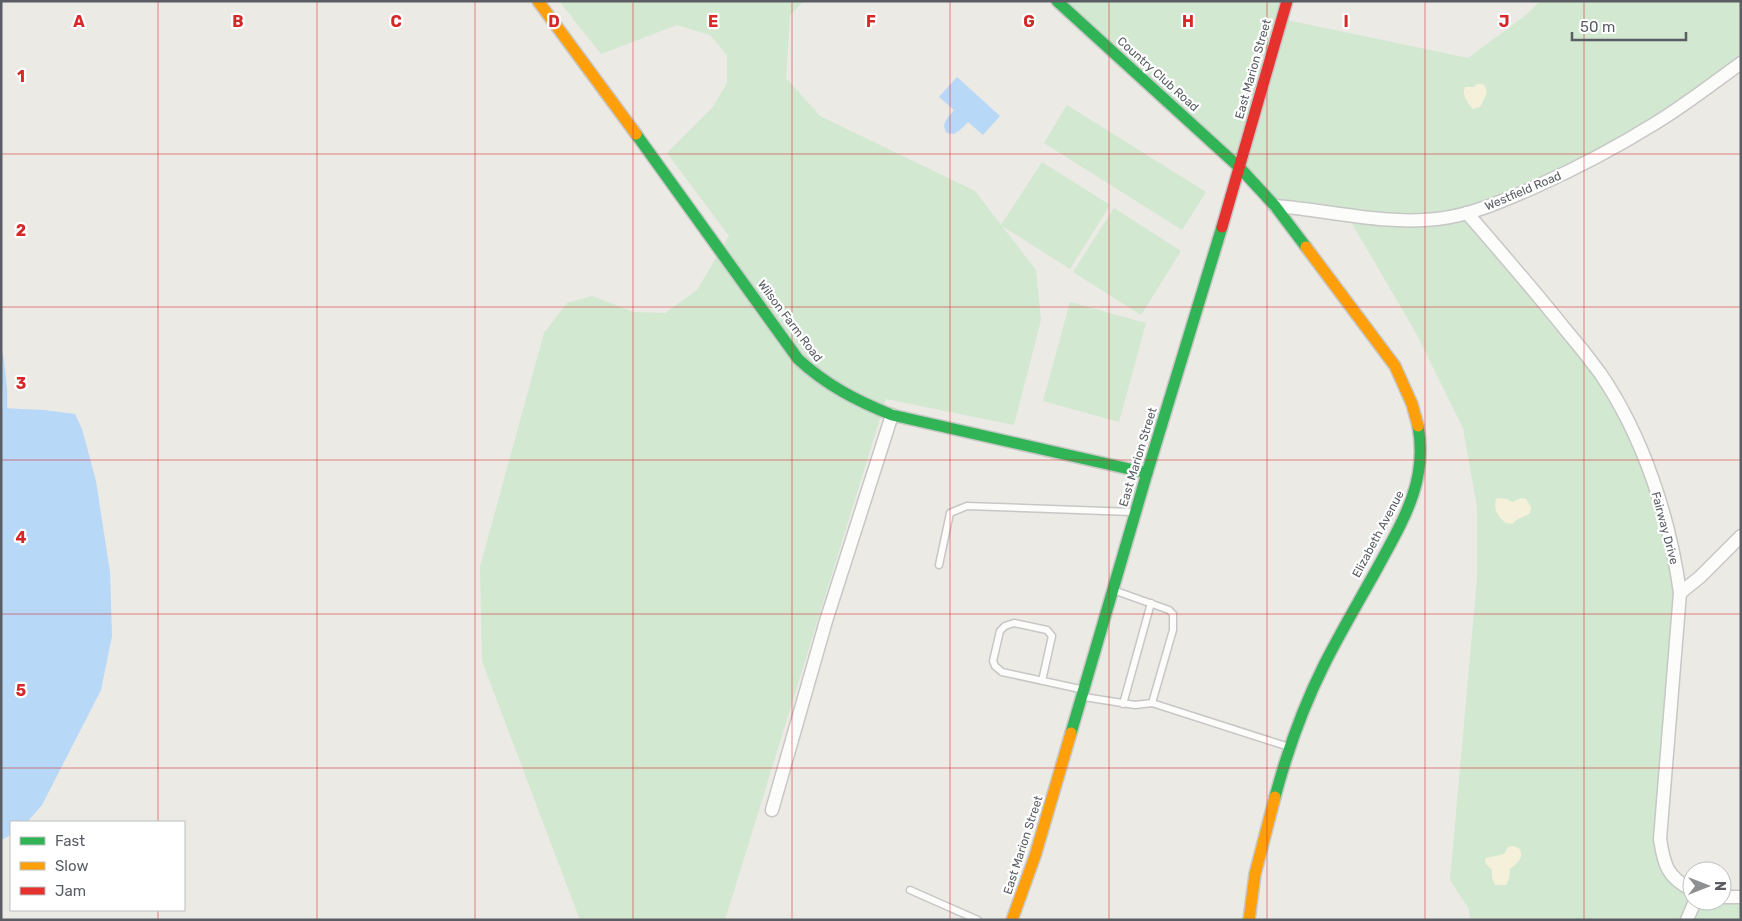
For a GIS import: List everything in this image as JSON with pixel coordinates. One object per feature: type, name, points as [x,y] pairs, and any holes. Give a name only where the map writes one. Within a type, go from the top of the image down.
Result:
[{"type":"street","name":"Wilson Farm Road","points":[[538,1],[798,359],[813,374],[841,393],[892,415],[1147,473]]},
{"type":"street","name":"Country Club Road","points":[[1057,1],[1240,168]]},
{"type":"street","name":"East Marion Street","points":[[1012,920],[1034,863],[1135,512],[1240,168],[1287,1]]},
{"type":"street","name":"Westfield Road","points":[[1275,206],[1302,208],[1375,220],[1436,219],[1467,213],[1502,202],[1561,175],[1646,129],[1741,63]]},
{"type":"street","name":"Elizabeth Avenue","points":[[1240,168],[1275,206],[1395,366],[1417,416],[1421,438],[1420,471],[1415,493],[1407,514],[1324,665],[1301,717],[1278,785],[1260,851],[1249,920]]},
{"type":"street","name":"Fairway Drive","points":[[1467,213],[1600,374],[1621,407],[1641,449],[1663,512],[1680,593],[1660,838],[1663,859],[1670,874],[1682,885]]},
{"type":"street","points":[[772,810],[829,612],[892,415]]},
{"type":"street","points":[[1680,593],[1700,577],[1741,536]]},
{"type":"lane","points":[[939,565],[950,514],[967,506],[1135,512]]},
{"type":"lane","points":[[1113,590],[1169,610],[1173,614],[1173,630],[1152,703]]},
{"type":"lane","points":[[1123,704],[1151,603]]},
{"type":"lane","points":[[1042,681],[1052,636],[1047,630],[1014,623],[1005,626],[1000,631],[993,661],[995,666],[1002,672],[1042,681],[1082,694],[1123,704],[1152,703],[1291,747]]},
{"type":"lane","points":[[910,890],[978,920]]},
{"type":"green space","points":[[559,1],[804,1],[790,15],[786,78],[820,116],[975,191],[1001,225],[1042,162],[1110,205],[1070,269],[1002,226],[1036,270],[1041,320],[1014,425],[886,399],[725,920],[580,920],[482,661],[480,567],[544,333],[567,303],[592,296],[634,312],[665,313],[697,290],[729,236],[667,153],[713,107],[727,83],[727,55],[710,35],[677,25],[601,54]]},
{"type":"green space","points":[[1057,1],[1287,1],[1282,19],[1468,58],[1526,15],[1540,1],[1741,1],[1741,63],[1654,124],[1467,213],[1573,339],[1641,449],[1677,573],[1663,859],[1682,879],[1682,911],[1732,911],[1732,899],[1741,897],[1741,920],[1470,920],[1469,909],[1450,880],[1477,578],[1477,507],[1463,428],[1416,333],[1347,215],[1275,206]]},
{"type":"green space","points":[[1067,105],[1206,192],[1182,230],[1044,143]]},
{"type":"green space","points":[[1114,208],[1181,251],[1141,315],[1073,272]]},
{"type":"green space","points":[[1070,302],[1146,323],[1119,422],[1043,401]]},
{"type":"sand","points":[[1477,84],[1483,84],[1487,93],[1480,107],[1473,109],[1466,99],[1464,90],[1465,87],[1474,87]]},
{"type":"sand","points":[[1500,498],[1513,502],[1521,498],[1526,499],[1531,507],[1530,513],[1517,519],[1512,524],[1506,523],[1496,509],[1496,499]]},
{"type":"sand","points":[[1508,847],[1519,848],[1521,857],[1510,869],[1506,885],[1495,885],[1492,878],[1492,870],[1485,862],[1486,858],[1504,854]]},
{"type":"water","points":[[957,77],[1000,116],[983,135],[968,122],[954,134],[947,133],[945,129],[945,123],[954,110],[939,97]]},
{"type":"water","points":[[1,408],[75,414],[82,429],[96,481],[110,572],[112,636],[101,690],[42,805],[28,821],[10,821],[10,836],[1,839]]},
{"type":"waterway","points":[[1,355],[5,408]]},
{"type":"traffic: fast","points":[[1057,1],[1240,168],[1275,206],[1306,247]]},
{"type":"traffic: fast","points":[[636,134],[798,359],[820,377],[854,398],[892,415],[1147,473]]},
{"type":"traffic: fast","points":[[1071,733],[1147,473],[1222,227]]},
{"type":"traffic: fast","points":[[1275,797],[1296,730],[1316,681],[1397,531],[1412,498],[1420,464],[1418,426]]},
{"type":"traffic: slow","points":[[538,1],[636,134]]},
{"type":"traffic: slow","points":[[1306,247],[1395,366],[1412,404],[1418,426]]},
{"type":"traffic: slow","points":[[1012,920],[1035,856],[1071,733]]},
{"type":"traffic: slow","points":[[1249,920],[1255,874],[1275,797]]},
{"type":"traffic: jam","points":[[1222,227],[1287,1]]}]
